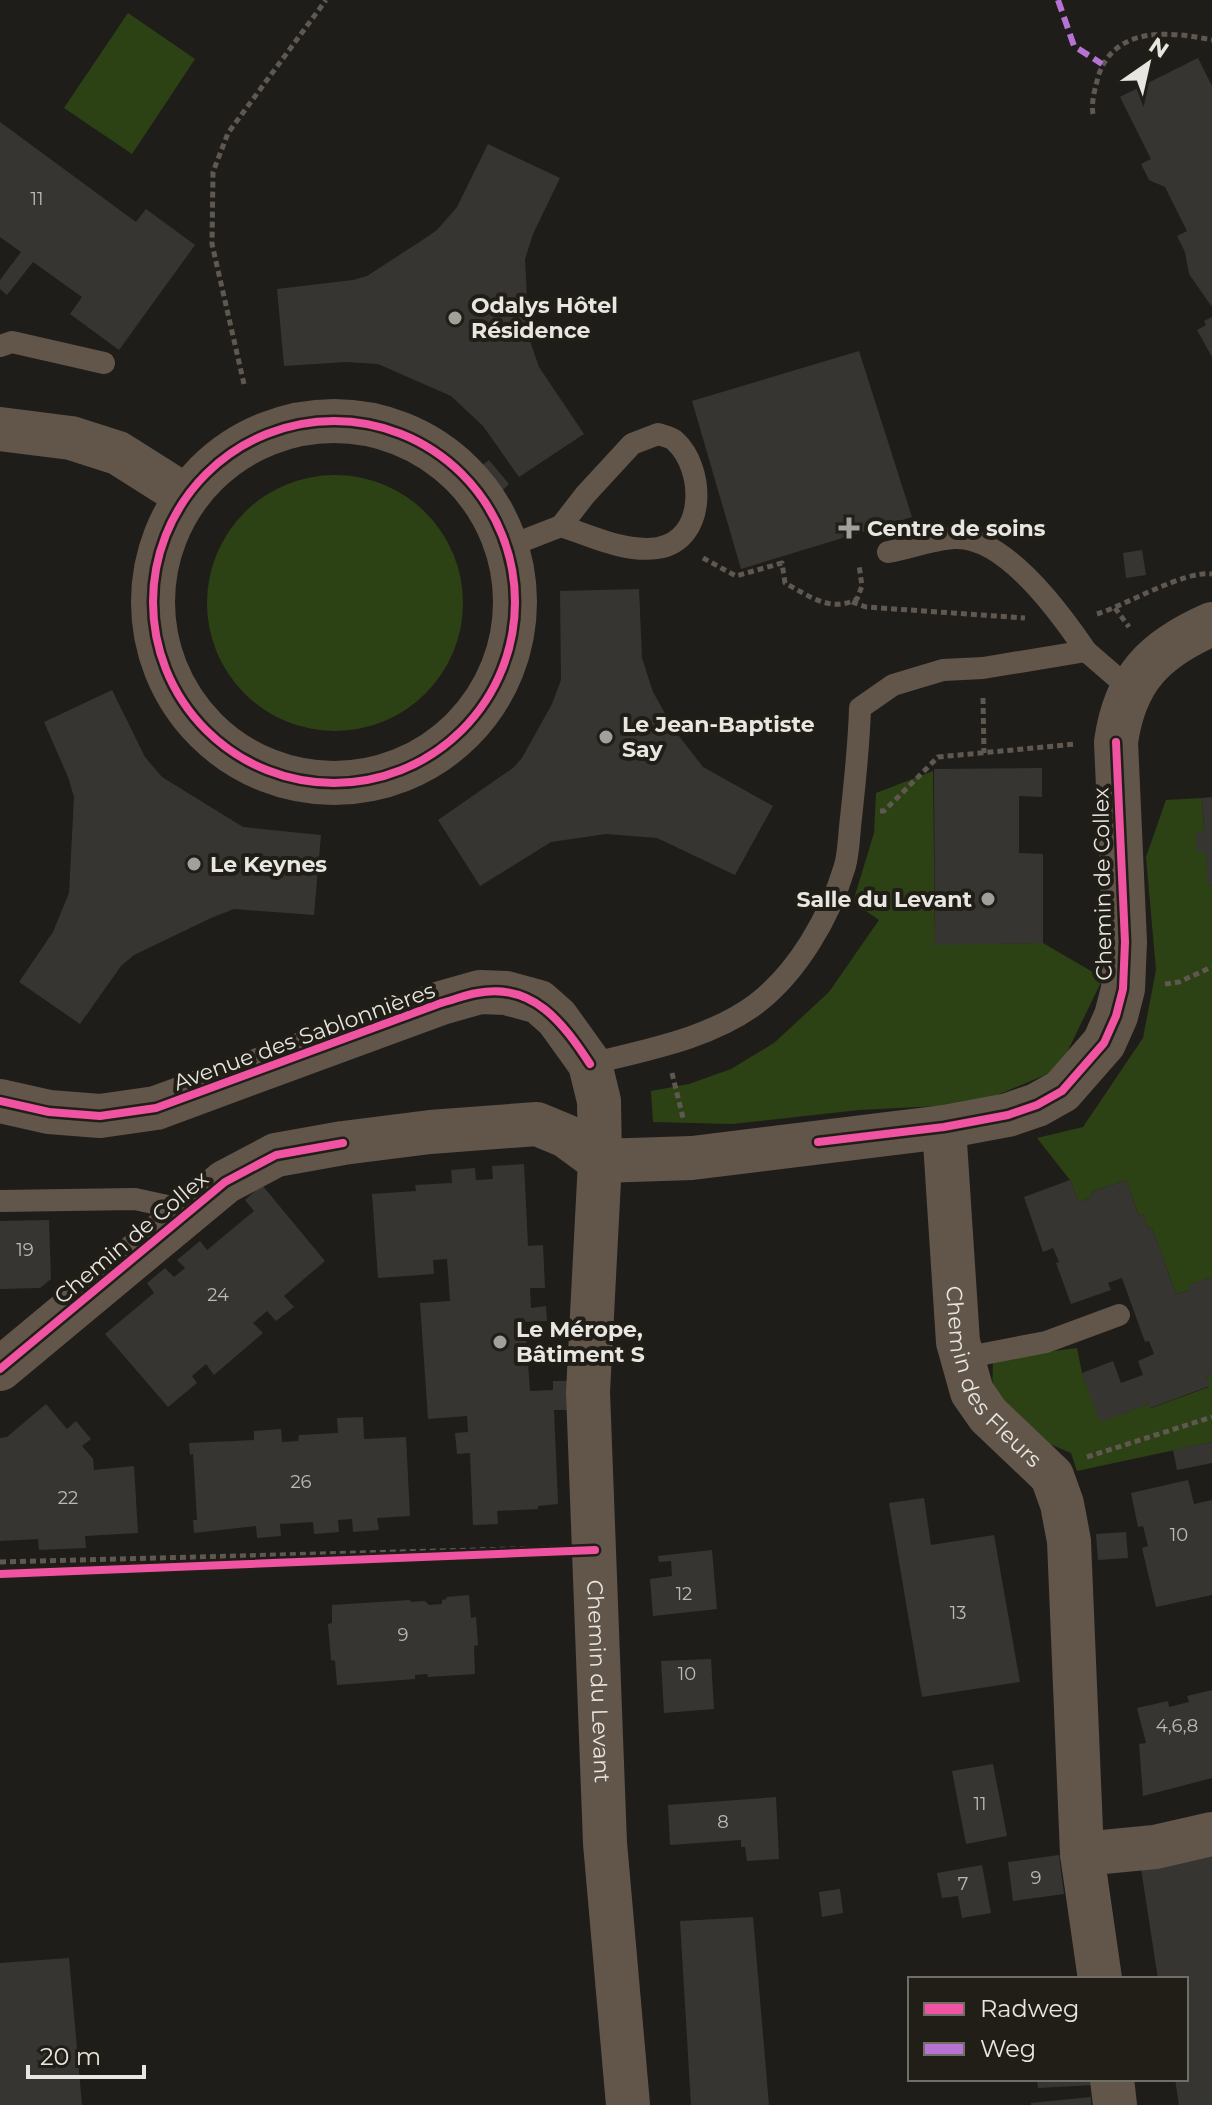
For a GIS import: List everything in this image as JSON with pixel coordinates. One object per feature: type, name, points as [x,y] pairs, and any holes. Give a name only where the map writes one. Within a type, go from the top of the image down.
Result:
[{"type":"street","points":[[353,421],[387,428],[419,442],[449,461],[474,486],[493,515],[507,547],[515,588],[514,629],[503,670],[483,707],[455,738],[421,762],[382,778],[342,784],[300,781],[261,769],[225,748],[195,720],[172,686],[157,647],[152,616],[152,584],[158,553],[170,523],[186,496],[205,473],[229,453],[254,438],[284,427],[307,423],[353,421]]},
{"type":"street","points":[[0,429],[71,438],[118,453],[186,496]]},
{"type":"street","name":"Chemin de Collex","points":[[0,1369],[225,1182],[276,1155],[430,1132],[537,1124],[566,1136],[600,1161],[692,1158],[944,1127],[1008,1115],[1037,1105],[1062,1091],[1104,1043],[1123,989],[1125,942],[1116,742],[1119,717],[1130,689],[1141,672],[1174,642],[1212,624]]},
{"type":"street","name":"Avenue des Sablonnières","points":[[0,1101],[49,1112],[100,1116],[156,1108],[441,1003],[480,992],[506,993],[539,1002],[557,1018],[590,1064],[599,1101],[600,1161]]},
{"type":"street","name":"Chemin des Fleurs","points":[[944,1127],[958,1342],[972,1392],[988,1415],[1052,1476],[1062,1504],[1069,1541],[1082,1854],[1100,1977]]},
{"type":"street","name":"Chemin du Levant","points":[[600,1161],[588,1392],[605,1843],[628,2105]]},
{"type":"street","points":[[1082,1854],[1155,1847],[1212,1834]]},
{"type":"street","points":[[1112,2081],[1115,2105]]},
{"type":"lane","points":[[0,346],[12,342],[104,363]]},
{"type":"lane","points":[[507,547],[561,526],[632,444],[658,434],[674,439],[685,455],[695,479],[697,512],[674,542],[658,548],[626,547],[561,526]]},
{"type":"lane","points":[[888,552],[956,538],[986,545],[1015,563],[1063,617],[1086,651],[1130,689]]},
{"type":"lane","points":[[590,1064],[666,1045],[714,1027],[756,1004],[802,954],[823,920],[845,865],[859,749],[860,708],[893,685],[943,670],[983,668],[1086,651]]},
{"type":"lane","points":[[0,1201],[135,1199],[190,1211]]},
{"type":"lane","points":[[963,1358],[1046,1342],[1119,1315]]},
{"type":"path","points":[[244,384],[212,244],[213,172],[228,133],[326,0]]},
{"type":"path","points":[[1093,114],[1098,77],[1102,64],[1113,49],[1129,40],[1153,33],[1212,40]]},
{"type":"path","points":[[674,542],[736,576],[782,563],[785,583],[825,603],[844,606],[857,599],[862,586],[854,546],[864,544],[888,552]]},
{"type":"path","points":[[1095,615],[1193,575],[1212,574]]},
{"type":"path","points":[[851,602],[866,607],[981,616],[1063,617]]},
{"type":"path","points":[[983,668],[984,753]]},
{"type":"path","points":[[852,811],[884,811],[938,757],[1116,742]]},
{"type":"path","points":[[1123,989],[1179,982],[1212,967]]},
{"type":"path","points":[[666,1045],[692,1158]]},
{"type":"path","points":[[1052,1476],[1069,1463],[1212,1417]]},
{"type":"path","points":[[0,1562],[595,1548]]},
{"type":"path","points":[[78,1570],[595,1548]]},
{"type":"green space","points":[[128,13],[195,59],[132,154],[64,108]]},
{"type":"green space","points":[[335,475],[372,481],[395,490],[416,504],[434,522],[453,554],[463,603],[457,640],[448,663],[434,684],[416,702],[384,721],[335,731],[298,725],[275,716],[254,702],[236,684],[217,652],[207,603],[213,566],[222,543],[236,522],[254,504],[286,485]]},
{"type":"green space","points":[[933,771],[935,944],[1043,943],[1103,978],[1059,1069],[976,1104],[859,1110],[732,1124],[653,1122],[651,1091],[689,1084],[731,1069],[774,1043],[829,992],[879,920],[853,902],[874,833],[876,793]]},
{"type":"green space","points":[[1202,798],[1204,831],[1197,852],[1206,852],[1209,886],[1212,885],[1212,1277],[1189,1285],[1190,1290],[1176,1294],[1152,1228],[1148,1229],[1143,1214],[1139,1216],[1126,1180],[1091,1192],[1092,1197],[1079,1202],[1070,1180],[1037,1138],[1083,1127],[1143,1038],[1156,970],[1146,857],[1166,800]]},
{"type":"green space","points":[[1077,1348],[1082,1373],[1101,1421],[1148,1404],[1151,1408],[1209,1387],[1206,1377],[1212,1375],[1212,1442],[1077,1471],[1071,1453],[1021,1432],[992,1401],[993,1359]]},
{"type":"building","points":[[1198,58],[1212,86],[1212,307],[1189,274],[1185,252],[1177,236],[1187,231],[1165,187],[1149,180],[1141,164],[1151,159],[1120,97]]},
{"type":"building","points":[[0,122],[136,222],[146,209],[195,245],[119,350],[70,314],[82,297],[33,262],[7,295],[0,289],[0,280],[21,252],[0,237]]},
{"type":"building","points":[[488,144],[560,178],[533,234],[525,259],[529,338],[539,367],[584,434],[519,477],[483,426],[451,396],[378,364],[346,362],[284,366],[277,289],[367,276],[424,239],[437,230],[457,207]]},
{"type":"building","points":[[1212,317],[1212,357],[1197,330]]},
{"type":"building","points":[[859,351],[912,517],[741,569],[692,401]]},
{"type":"building","points":[[489,460],[509,484],[501,492],[480,467]]},
{"type":"building","points":[[1142,550],[1146,575],[1126,578],[1123,553]]},
{"type":"building","name":"Le Jean-Baptiste Say","points":[[639,589],[642,658],[653,692],[675,731],[703,767],[773,806],[735,875],[657,838],[606,834],[551,842],[480,886],[438,820],[513,768],[522,758],[552,704],[561,680],[560,591]]},
{"type":"building","name":"Le Keynes","points":[[112,690],[145,757],[162,777],[243,827],[321,835],[314,915],[234,909],[211,918],[134,955],[121,966],[80,1024],[19,982],[53,932],[69,893],[74,797],[44,722]]},
{"type":"building","name":"Salle du Levant","points":[[1042,768],[1042,797],[1019,796],[1019,853],[1043,854],[1043,943],[935,945],[934,769]]},
{"type":"building","points":[[1212,797],[1212,885],[1208,886],[1206,852],[1197,852],[1196,832],[1204,831],[1202,798]]},
{"type":"building","name":"Le Mérope, Bâtiment S","points":[[524,1164],[528,1246],[543,1245],[545,1288],[530,1288],[531,1308],[546,1306],[547,1321],[525,1322],[530,1391],[553,1390],[553,1381],[567,1381],[567,1410],[554,1410],[558,1504],[538,1506],[538,1509],[497,1511],[498,1524],[473,1525],[470,1453],[457,1454],[455,1433],[468,1432],[467,1416],[428,1419],[420,1303],[450,1301],[447,1259],[433,1260],[434,1274],[378,1278],[372,1194],[416,1191],[415,1185],[452,1183],[451,1170],[475,1168],[476,1180],[493,1179],[492,1166]]},
{"type":"building","points":[[1070,1180],[1079,1202],[1092,1197],[1091,1192],[1126,1180],[1139,1216],[1143,1214],[1148,1229],[1152,1228],[1176,1294],[1190,1290],[1188,1285],[1212,1277],[1212,1375],[1206,1377],[1210,1386],[1100,1422],[1082,1373],[1113,1361],[1121,1383],[1143,1375],[1138,1361],[1154,1354],[1149,1341],[1145,1342],[1122,1278],[1108,1283],[1111,1290],[1071,1304],[1053,1248],[1043,1252],[1024,1197]]},
{"type":"building","points":[[262,1185],[325,1261],[284,1296],[294,1307],[276,1321],[267,1311],[253,1323],[263,1333],[214,1375],[206,1364],[192,1376],[197,1383],[168,1407],[105,1334],[154,1293],[147,1283],[165,1268],[174,1277],[185,1268],[177,1260],[200,1241],[207,1250],[254,1211],[245,1200]]},
{"type":"building","points":[[49,1220],[51,1279],[40,1288],[0,1289],[0,1221]]},
{"type":"building","points":[[46,1404],[67,1429],[76,1421],[91,1439],[82,1446],[93,1459],[94,1470],[134,1466],[138,1533],[85,1536],[86,1548],[39,1550],[38,1539],[0,1541],[0,1438],[7,1437]]},
{"type":"building","points":[[363,1417],[364,1439],[406,1437],[410,1516],[377,1518],[379,1530],[353,1532],[352,1519],[338,1520],[339,1532],[314,1534],[313,1522],[280,1524],[281,1536],[257,1538],[256,1526],[194,1533],[193,1520],[197,1520],[193,1454],[190,1455],[189,1443],[254,1440],[254,1431],[281,1429],[282,1442],[298,1441],[299,1435],[338,1433],[337,1418]]},
{"type":"building","points":[[1212,1442],[1212,1463],[1177,1470],[1173,1450]]},
{"type":"building","points":[[1188,1480],[1194,1504],[1212,1500],[1212,1595],[1156,1607],[1142,1548],[1148,1546],[1143,1526],[1138,1527],[1131,1493]]},
{"type":"building","points":[[924,1498],[931,1545],[994,1535],[1020,1682],[922,1697],[889,1503]]},
{"type":"building","points":[[1126,1532],[1128,1558],[1098,1560],[1096,1534]]},
{"type":"building","points":[[712,1550],[717,1609],[653,1616],[650,1579],[672,1576],[671,1561],[659,1562],[658,1556]]},
{"type":"building","points":[[469,1595],[471,1618],[476,1617],[478,1645],[474,1646],[475,1674],[428,1677],[427,1674],[415,1675],[415,1679],[337,1685],[328,1624],[332,1623],[332,1605],[410,1600],[425,1601],[429,1605],[442,1604],[446,1597]]},
{"type":"building","points":[[711,1659],[714,1709],[664,1713],[661,1661]]},
{"type":"building","points":[[1212,1690],[1212,1778],[1143,1796],[1139,1744],[1146,1743],[1137,1708],[1168,1701],[1169,1707],[1189,1702],[1187,1696]]},
{"type":"building","points":[[993,1764],[1007,1836],[966,1844],[952,1771]]},
{"type":"building","points":[[776,1797],[779,1859],[747,1861],[741,1840],[670,1845],[668,1805]]},
{"type":"building","points":[[1212,1852],[1212,2105],[1179,2105],[1175,2081],[1188,2081],[1188,1977],[1158,1977],[1141,1869]]},
{"type":"building","points":[[1059,1855],[1064,1894],[1013,1901],[1008,1862]]},
{"type":"building","points":[[982,1865],[991,1913],[962,1918],[958,1896],[942,1898],[937,1873]]},
{"type":"building","points":[[840,1889],[843,1913],[822,1917],[819,1892]]},
{"type":"building","points":[[753,1917],[769,2105],[691,2105],[680,1921]]},
{"type":"building","points":[[69,1958],[82,2105],[0,2105],[0,1963]]},
{"type":"building","points":[[1037,2081],[1092,2081],[1093,2085],[1038,2088]]},
{"type":"building","points":[[1091,2097],[1091,2105],[1031,2105],[1031,2103]]},
{"type":"marked path","points":[[1058,0],[1074,46],[1102,64]]},
{"type":"cycle path","points":[[334,421],[369,424],[403,434],[435,451],[462,474],[485,501],[502,533],[512,567],[515,602],[512,637],[502,671],[485,703],[462,730],[435,753],[403,770],[369,780],[334,783],[299,780],[265,770],[233,753],[206,730],[183,703],[166,671],[156,637],[153,602],[156,567],[166,533],[183,501],[206,474],[233,451],[265,434],[299,424],[334,421]]},
{"type":"cycle path","points":[[818,1142],[944,1127],[1008,1115],[1037,1105],[1062,1091],[1104,1043],[1123,989],[1125,942],[1116,742]]},
{"type":"cycle path","points":[[0,1101],[49,1112],[100,1116],[156,1108],[441,1003],[497,991],[530,1000],[544,1009],[569,1034],[590,1064]]},
{"type":"cycle path","points":[[0,1369],[225,1182],[276,1155],[343,1143]]},
{"type":"cycle path","points":[[0,1574],[595,1550]]},
{"type":"place","name":"Odalys Hôtel Résidence","points":[[455,318]]},
{"type":"place","name":"Centre de soins","points":[[849,528]]},
{"type":"place","name":"Le Jean-Baptiste Say","points":[[606,737]]},
{"type":"place","name":"Le Keynes","points":[[194,864]]},
{"type":"place","name":"Salle du Levant","points":[[988,899]]},
{"type":"place","name":"Le Mérope, Bâtiment S","points":[[500,1342]]}]
